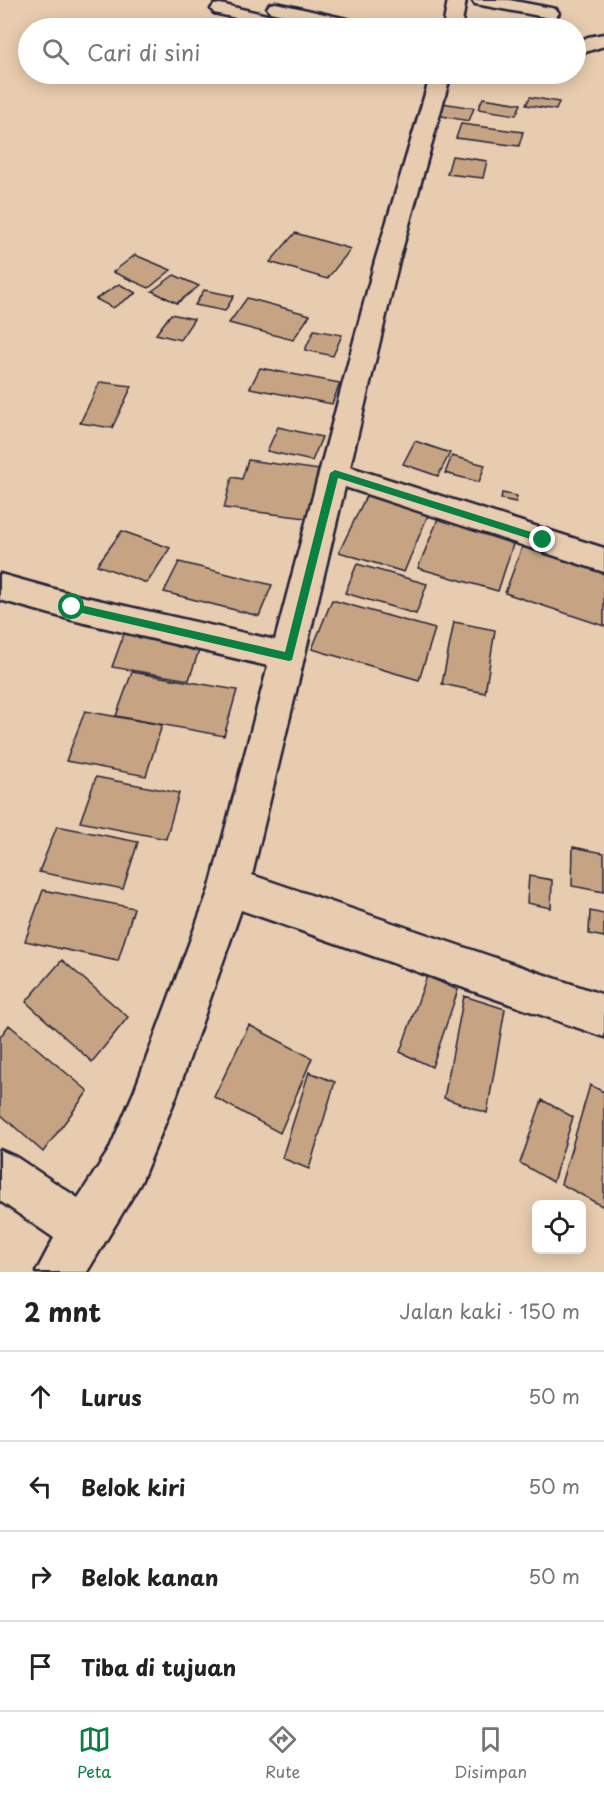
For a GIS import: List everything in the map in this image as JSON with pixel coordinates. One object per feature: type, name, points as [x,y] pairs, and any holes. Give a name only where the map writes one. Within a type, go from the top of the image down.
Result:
[{"type":"street","points":[[454,18],[457,0]]},
{"type":"street","points":[[481,0],[550,13]]},
{"type":"street","points":[[276,8],[320,18]]},
{"type":"street","points":[[220,9],[258,18]]},
{"type":"street","points":[[586,45],[604,40]]},
{"type":"street","points":[[60,1272],[125,1167],[154,1097],[230,887],[387,261],[438,84]]},
{"type":"street","points":[[335,473],[604,560]]},
{"type":"street","points":[[0,587],[72,607],[289,657]]},
{"type":"street","points":[[230,887],[604,1016]]},
{"type":"street","points":[[0,1173],[85,1231]]},
{"type":"building","points":[[530,97],[559,102],[556,110],[526,105]]},
{"type":"building","points":[[483,98],[521,104],[516,115],[478,109]]},
{"type":"building","points":[[442,103],[474,108],[469,121],[436,115]]},
{"type":"building","points":[[461,124],[523,132],[519,146],[456,138]]},
{"type":"building","points":[[452,156],[487,161],[483,178],[447,174]]},
{"type":"building","points":[[295,233],[351,249],[327,279],[270,262]]},
{"type":"building","points":[[135,255],[171,270],[149,288],[113,272]]},
{"type":"building","points":[[174,275],[199,286],[177,303],[152,291]]},
{"type":"building","points":[[119,284],[136,293],[113,308],[96,299]]},
{"type":"building","points":[[204,290],[234,296],[225,311],[195,305]]},
{"type":"building","points":[[247,298],[310,315],[293,340],[229,323]]},
{"type":"building","points":[[171,314],[194,319],[180,340],[156,334]]},
{"type":"building","points":[[314,330],[342,335],[333,356],[305,350]]},
{"type":"building","points":[[260,368],[340,383],[332,404],[250,388]]},
{"type":"building","points":[[100,382],[132,386],[112,428],[80,423]]},
{"type":"building","points":[[278,427],[322,437],[312,461],[267,451]]},
{"type":"building","points":[[415,441],[450,453],[438,476],[403,464]]},
{"type":"building","points":[[452,456],[485,465],[479,482],[445,473]]},
{"type":"building","points":[[248,460],[320,470],[306,518],[224,508],[232,477],[242,479]]},
{"type":"building","points":[[369,490],[431,508],[404,572],[339,552]]},
{"type":"building","points":[[502,493],[517,496],[516,502],[501,499]]},
{"type":"building","points":[[440,514],[516,535],[498,591],[418,568]]},
{"type":"building","points":[[122,531],[170,548],[147,583],[97,565]]},
{"type":"building","points":[[522,547],[604,572],[604,626],[505,593]]},
{"type":"building","points":[[179,562],[272,585],[259,616],[164,592]]},
{"type":"building","points":[[357,564],[427,584],[416,614],[345,593]]},
{"type":"building","points":[[332,600],[435,629],[419,680],[312,649]]},
{"type":"building","points":[[454,622],[495,630],[485,693],[442,684]]},
{"type":"building","points":[[125,631],[201,644],[189,680],[112,667]]},
{"type":"building","points":[[132,672],[237,690],[224,736],[116,716]]},
{"type":"building","points":[[85,711],[162,725],[146,776],[66,761]]},
{"type":"building","points":[[96,777],[179,793],[166,839],[80,822]]},
{"type":"building","points":[[57,826],[138,842],[123,889],[39,872]]},
{"type":"building","points":[[573,847],[604,853],[604,892],[572,886]]},
{"type":"building","points":[[529,876],[552,880],[551,908],[527,903]]},
{"type":"building","points":[[43,890],[134,908],[118,961],[25,941]]},
{"type":"building","points":[[590,911],[604,914],[604,937],[589,934]]},
{"type":"building","points":[[62,960],[128,1017],[92,1062],[26,1002]]},
{"type":"building","points":[[427,976],[458,990],[432,1067],[400,1052]]},
{"type":"building","points":[[464,996],[505,1009],[487,1113],[444,1098]]},
{"type":"building","points":[[9,1025],[88,1091],[43,1152],[0,1114],[0,1037]]},
{"type":"building","points":[[249,1025],[312,1058],[280,1133],[214,1097]]},
{"type":"building","points":[[309,1072],[335,1082],[309,1169],[282,1158]]},
{"type":"building","points":[[590,1085],[604,1092],[604,1207],[561,1184]]},
{"type":"building","points":[[542,1100],[573,1117],[553,1182],[520,1163]]},
{"type":"route","points":[[72,607],[289,657],[335,473],[543,540]]}]
